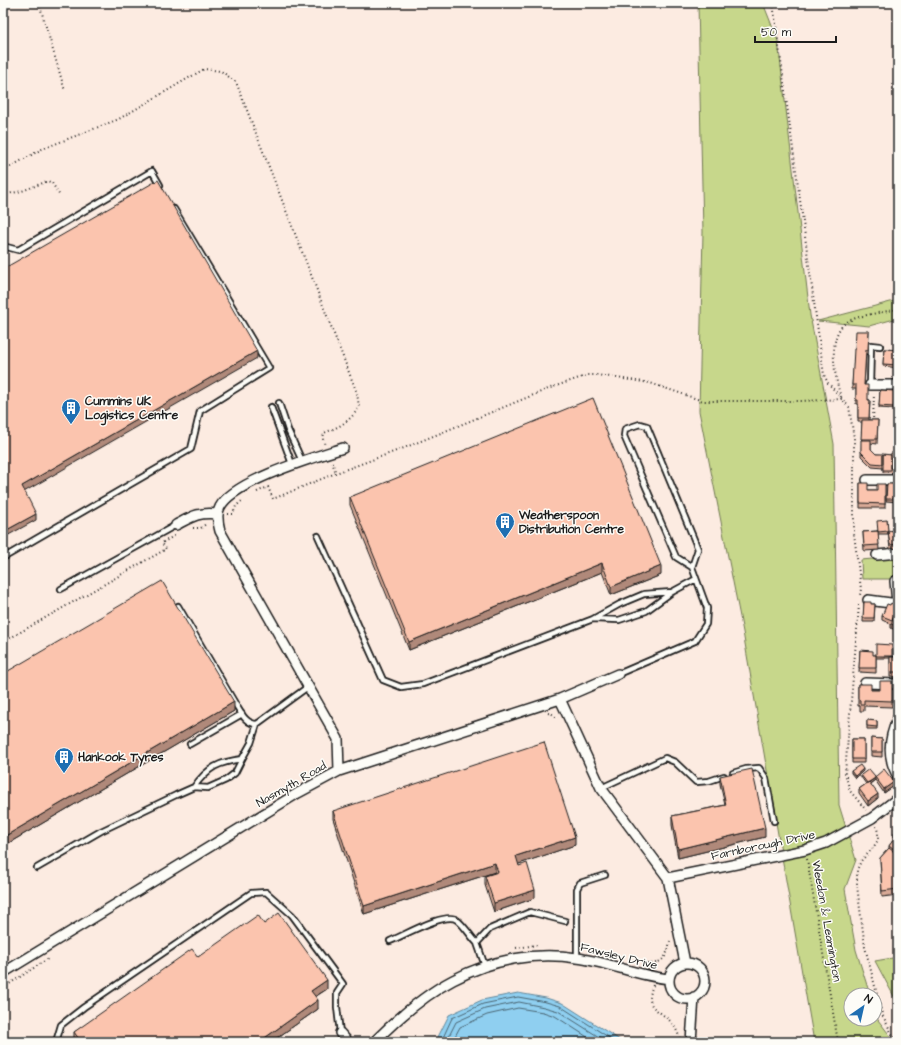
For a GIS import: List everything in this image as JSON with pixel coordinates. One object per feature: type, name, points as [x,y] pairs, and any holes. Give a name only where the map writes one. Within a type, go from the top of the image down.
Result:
[{"type":"street","points":[[872,385],[898,385]]},
{"type":"street","points":[[338,771],[338,739],[220,531],[218,514],[219,507],[225,499],[237,489],[292,464],[343,448]]},
{"type":"street","points":[[867,480],[898,480]]},
{"type":"street","points":[[178,529],[195,515],[206,513],[218,514]]},
{"type":"street","points":[[877,556],[898,553]]},
{"type":"street","points":[[864,599],[897,604],[895,581]]},
{"type":"street","name":"Nasmyth Road","points":[[3,973],[291,797],[338,771],[560,699],[618,674]]},
{"type":"street","points":[[865,683],[898,684]]},
{"type":"street","points":[[560,699],[601,788],[668,878],[684,963]]},
{"type":"street","points":[[898,718],[894,726],[891,750],[892,761],[898,777]]},
{"type":"street","name":"Farnborough Drive","points":[[668,878],[805,850],[826,843],[872,818],[898,798]]},
{"type":"street","name":"Fawsley Drive","points":[[374,1042],[427,996],[453,980],[485,966],[525,956],[553,955],[576,958],[601,962],[655,978],[669,979]]},
{"type":"street","points":[[692,963],[703,972],[705,980],[704,987],[700,993],[694,997],[682,998],[676,995],[670,985],[669,979],[670,973],[679,964],[692,963]]},
{"type":"street","points":[[691,1042],[694,997]]},
{"type":"street","points":[[340,1033],[348,1042]]},
{"type":"lane","points":[[3,246],[18,250],[152,171],[164,192]]},
{"type":"lane","points":[[3,558],[190,449],[200,411],[269,368],[172,205]]},
{"type":"lane","points":[[872,385],[871,345],[880,346]]},
{"type":"lane","points":[[279,403],[288,430],[302,461]]},
{"type":"lane","points":[[271,407],[292,464]]},
{"type":"lane","points":[[618,674],[695,641],[706,624],[707,608],[692,567],[698,549],[647,426],[640,424],[625,429],[624,436],[676,557],[692,567]]},
{"type":"lane","points":[[61,589],[178,529]]},
{"type":"lane","points":[[318,536],[383,680],[401,687],[423,684],[593,619],[620,604],[644,594],[672,592]]},
{"type":"lane","points":[[593,619],[619,620],[646,611],[672,592],[696,579]]},
{"type":"lane","points":[[178,606],[244,718],[253,724],[257,724]]},
{"type":"lane","points":[[37,868],[101,831],[194,787],[208,788],[226,780],[235,773],[251,743],[257,724],[309,686]]},
{"type":"lane","points":[[190,744],[242,714]]},
{"type":"lane","points":[[601,788],[665,758],[675,762],[696,782],[709,781],[746,769],[759,768],[766,778],[774,821]]},
{"type":"lane","points":[[194,787],[203,774],[215,767],[226,761],[242,759]]},
{"type":"lane","points":[[576,958],[577,889],[580,883],[605,875]]},
{"type":"lane","points":[[56,1042],[61,1025],[84,1007],[252,892],[266,892],[292,915],[332,971],[340,978],[343,984],[337,993],[340,1033]]},
{"type":"lane","points":[[477,944],[490,929],[530,912],[565,921]]},
{"type":"lane","points":[[390,941],[441,919],[456,919],[477,944],[485,966]]},
{"type":"path","points":[[39,3],[65,91]]},
{"type":"path","points":[[773,3],[824,374],[828,383],[849,407],[854,438],[854,534],[861,589],[864,599]]},
{"type":"path","points":[[3,171],[42,149],[119,119],[204,69],[221,71],[236,82],[357,393],[359,407],[354,415],[341,426],[324,433],[323,439],[336,473]]},
{"type":"path","points":[[3,195],[22,191],[48,181],[52,183],[60,196]]},
{"type":"path","points":[[842,399],[837,383],[834,347],[838,332],[846,323],[856,318],[898,309]]},
{"type":"path","points":[[255,493],[268,487],[273,499],[336,473],[399,450],[553,387],[588,375],[650,382],[703,401],[802,401],[842,399]]},
{"type":"path","points":[[872,385],[873,422]]},
{"type":"path","points":[[191,529],[201,528],[218,514],[233,514],[236,506],[244,499]]},
{"type":"path","points":[[3,642],[166,549],[162,543],[178,529]]},
{"type":"path","points":[[859,604],[845,773],[850,791],[872,818],[878,832],[878,840],[861,861],[857,870],[857,886],[864,947],[882,1014],[892,1034],[898,1040]]},
{"type":"path","points":[[547,713],[552,714],[558,719],[561,726]]},
{"type":"path","name":"Weedon & Leamington","points":[[805,850],[838,1042]]},
{"type":"path","points":[[656,964],[664,960],[671,936]]},
{"type":"path","points":[[3,988],[55,954]]},
{"type":"path","points":[[655,978],[649,999],[652,1007],[671,1022],[677,1031],[681,1042]]},
{"type":"green space","points":[[698,3],[763,3],[778,41],[810,315],[834,444],[839,805],[856,860],[845,889],[856,950],[868,987],[843,987],[843,1027],[883,1026],[895,1042],[814,1042],[743,632],[699,411],[703,232]]},
{"type":"green space","points":[[898,300],[898,318],[869,326],[818,321]]},
{"type":"green space","points":[[896,557],[897,579],[862,579],[861,560]]},
{"type":"green space","points":[[898,957],[898,1004],[875,961]]},
{"type":"water","points":[[518,993],[546,998],[562,1003],[623,1042],[437,1042],[437,1039],[449,1015],[482,1000]]},
{"type":"building","name":"Cummins UK Logistics Centre","points":[[158,180],[257,351],[22,486],[36,514],[3,532],[3,269]]},
{"type":"building","points":[[856,331],[869,331],[868,350],[866,350],[864,385],[868,385],[868,400],[870,400],[869,418],[858,418],[856,385],[852,385]]},
{"type":"building","points":[[884,349],[898,350],[898,365],[883,364]]},
{"type":"building","points":[[880,390],[895,391],[894,407],[879,406]]},
{"type":"building","name":"Weatherspoon Distribution Centre","points":[[593,398],[661,566],[611,587],[602,563],[409,642],[350,497]]},
{"type":"building","points":[[862,420],[878,420],[877,439],[861,439]]},
{"type":"building","points":[[861,440],[871,440],[871,449],[876,454],[883,454],[883,464],[872,463],[861,452]]},
{"type":"building","points":[[891,453],[898,453],[898,468],[891,468]]},
{"type":"building","points":[[883,454],[891,455],[891,470],[883,470]]},
{"type":"building","points":[[896,482],[898,482],[898,498],[894,497]]},
{"type":"building","points":[[860,483],[868,483],[868,490],[877,490],[877,484],[885,484],[885,504],[860,503]]},
{"type":"building","points":[[887,484],[895,484],[894,499],[886,499]]},
{"type":"building","points":[[887,520],[888,531],[878,532],[877,521]]},
{"type":"building","points":[[898,530],[898,544],[890,545],[888,531]]},
{"type":"building","points":[[878,531],[879,545],[864,546],[863,532]]},
{"type":"building","name":"Hankook Tyres","points":[[162,581],[234,702],[7,835],[3,829],[3,674]]},
{"type":"building","points":[[864,602],[871,602],[871,604],[875,604],[874,618],[863,618]]},
{"type":"building","points":[[891,603],[897,606],[892,620],[882,616],[887,604],[890,605]]},
{"type":"building","points":[[898,606],[898,627],[891,624]]},
{"type":"building","points":[[876,644],[892,645],[892,656],[876,656]]},
{"type":"building","points":[[860,650],[873,651],[873,655],[876,655],[876,668],[859,668]]},
{"type":"building","points":[[890,657],[898,657],[898,672],[890,672]]},
{"type":"building","points":[[880,681],[892,681],[892,701],[864,700],[864,704],[860,704],[860,700],[858,699],[858,684],[871,684],[871,690],[880,690]]},
{"type":"building","points":[[867,720],[877,721],[877,727],[867,726]]},
{"type":"building","points":[[871,738],[882,739],[882,752],[871,752]]},
{"type":"building","points":[[852,739],[864,739],[864,759],[852,759]]},
{"type":"building","points":[[544,742],[575,837],[516,856],[519,866],[527,863],[535,890],[494,903],[485,876],[498,872],[495,863],[364,906],[333,811]]},
{"type":"building","points":[[860,765],[863,769],[855,776],[851,771]]},
{"type":"building","points":[[752,769],[765,828],[678,849],[672,816],[726,805],[720,776]]},
{"type":"building","points":[[869,769],[875,778],[867,783],[861,775]]},
{"type":"building","points":[[884,769],[894,782],[884,789],[875,777]]},
{"type":"building","points":[[869,782],[878,794],[868,801],[859,789]]},
{"type":"building","points":[[898,825],[898,853],[889,846],[896,836],[894,834],[897,830],[895,828]]},
{"type":"building","points":[[889,848],[898,855],[898,889],[882,891],[880,858]]},
{"type":"building","points":[[279,913],[327,980],[311,991],[318,1000],[259,1042],[81,1042],[74,1032],[192,949],[198,957],[258,915],[264,924]]},
{"type":"place","name":"Cummins UK Logistics Centre","points":[[71,425]]},
{"type":"place","name":"Weatherspoon Distribution Centre","points":[[505,539]]},
{"type":"place","name":"Hankook Tyres","points":[[64,774]]}]
